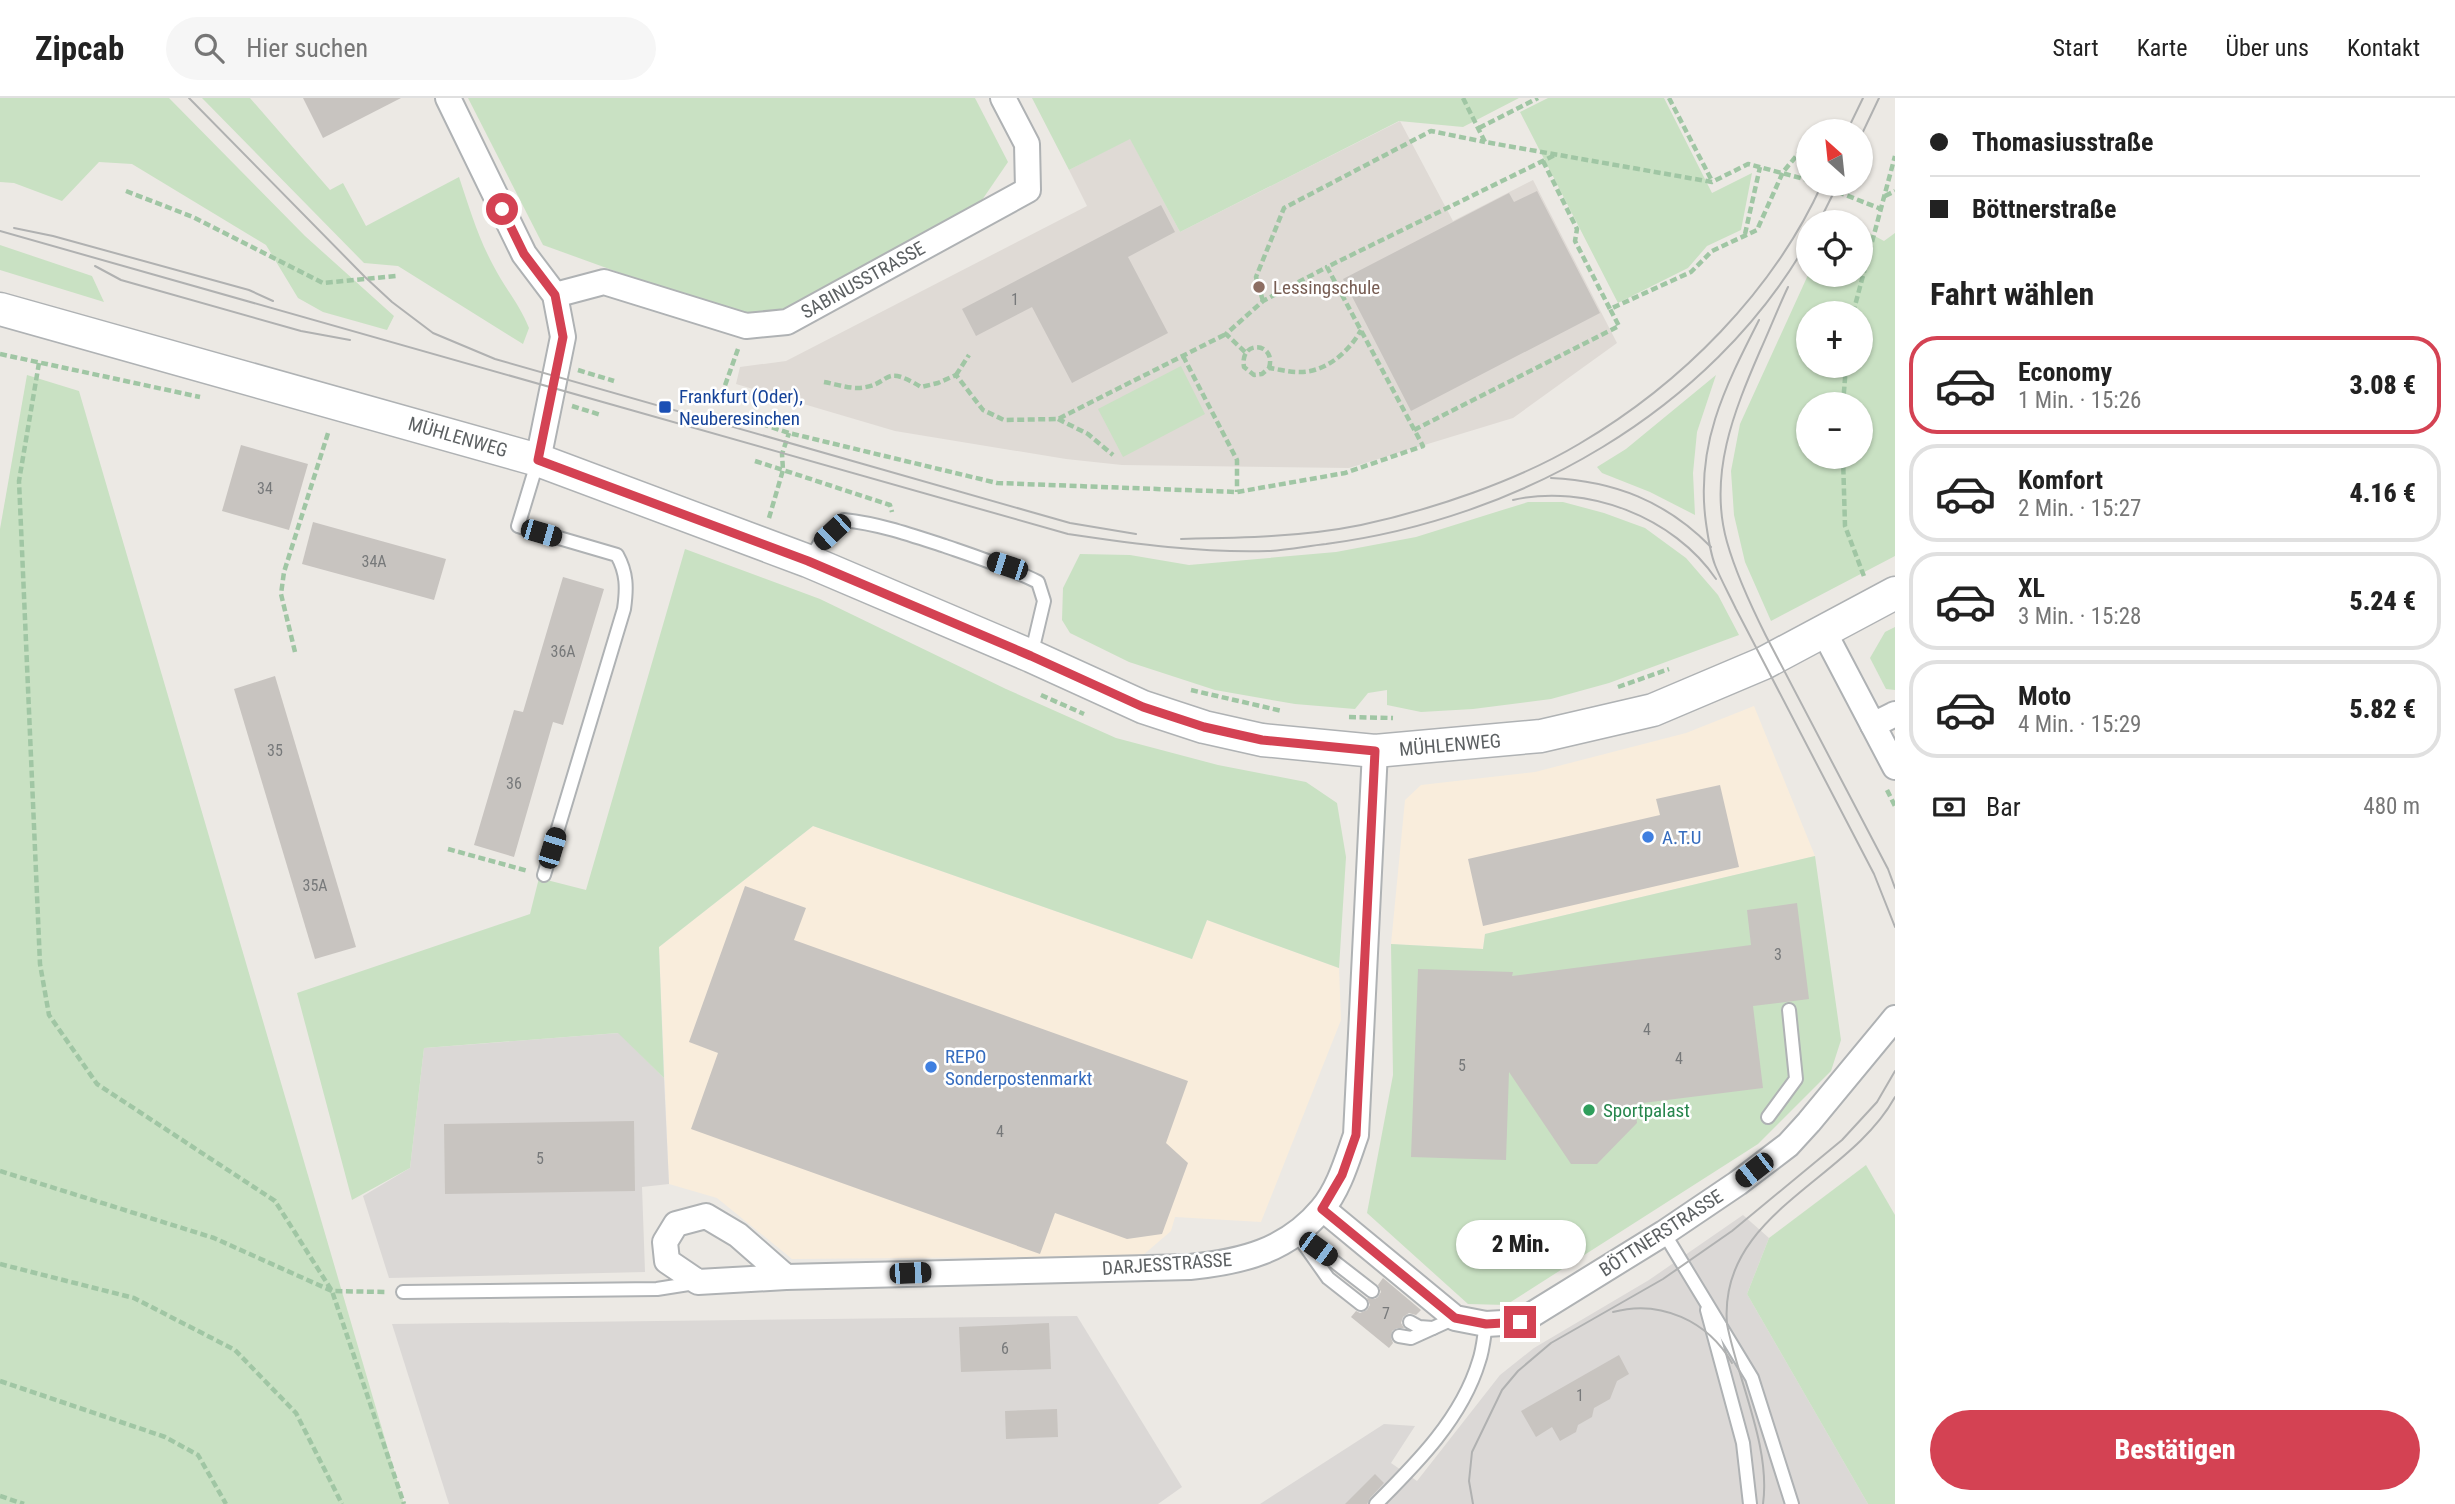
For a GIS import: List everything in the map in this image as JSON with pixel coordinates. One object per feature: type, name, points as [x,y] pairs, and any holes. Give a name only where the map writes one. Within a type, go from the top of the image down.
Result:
[{"type":"street","points":[[448,98],[524,254],[555,295],[563,337],[538,460]]},
{"type":"street","name":"SABINUSSTRASSE","points":[[555,295],[604,282],[746,326],[787,322],[1028,190],[1027,144],[1003,98]]},
{"type":"street","name":"MÜHLENWEG","points":[[0,309],[538,460],[808,561],[1143,707],[1204,727],[1262,740],[1375,751],[1541,736],[1653,710],[1764,663],[1823,630],[1881,589]]},
{"type":"street","points":[[1823,630],[1895,767]]},
{"type":"street","points":[[1873,725],[1895,714]]},
{"type":"street","name":"DARJESSTRASSE","points":[[698,1282],[786,1277],[1190,1267],[1230,1263],[1262,1254],[1296,1233],[1322,1209],[1342,1175],[1356,1135],[1375,751]]},
{"type":"street","name":"BÖTTNERSTRASSE","points":[[1322,1209],[1455,1318],[1486,1324],[1520,1322],[1664,1233],[1788,1145],[1895,1018]]},
{"type":"street","points":[[698,1282],[667,1261],[665,1242],[676,1224],[706,1216],[738,1235],[786,1277]]},
{"type":"lane","points":[[538,460],[518,526],[617,555],[627,584],[624,609],[544,875]]},
{"type":"lane","points":[[808,561],[820,543],[844,520],[874,523],[896,529],[1007,566],[1038,582],[1044,601],[1031,656]]},
{"type":"lane","points":[[1768,1117],[1796,1079],[1789,1010]]},
{"type":"lane","points":[[1296,1233],[1372,1291]]},
{"type":"lane","points":[[1296,1233],[1328,1278],[1361,1304]]},
{"type":"lane","points":[[1664,1233],[1752,1378],[1793,1504]]},
{"type":"lane","points":[[402,1292],[657,1289],[698,1282]]},
{"type":"lane","points":[[1704,1300],[1743,1443],[1750,1504]]},
{"type":"lane","points":[[1399,1336],[1411,1338],[1455,1318]]},
{"type":"lane","points":[[1410,1322],[1419,1327],[1433,1328]]},
{"type":"lane","points":[[1376,1504],[1456,1414],[1479,1361],[1486,1324]]},
{"type":"path","points":[[1463,98],[1485,142]]},
{"type":"path","points":[[1479,128],[1538,98]]},
{"type":"path","points":[[1669,98],[1712,182]]},
{"type":"path","points":[[1264,302],[1256,277],[1284,208],[1431,131],[1712,182],[1748,164],[1796,176]]},
{"type":"path","points":[[956,374],[983,410],[1004,420],[1058,419],[1226,334],[1264,302],[1327,267],[1556,154]]},
{"type":"path","points":[[1610,309],[1692,272],[1712,251],[1757,230],[1783,172],[1796,156]]},
{"type":"path","points":[[1856,301],[1895,156]]},
{"type":"path","points":[[1414,430],[1619,326],[1574,241],[1577,229],[1543,161]]},
{"type":"path","points":[[1745,234],[1760,167]]},
{"type":"path","points":[[126,191],[193,217],[323,283],[397,276]]},
{"type":"path","points":[[1884,197],[1895,191]]},
{"type":"path","points":[[1848,196],[1881,209]]},
{"type":"path","points":[[762,424],[789,433],[998,483],[1237,492],[1345,473],[1423,446],[1327,267]]},
{"type":"path","points":[[718,405],[746,326]]},
{"type":"path","points":[[1269,368],[1299,373],[1319,368],[1351,348],[1361,330]]},
{"type":"path","points":[[1226,334],[1245,352]]},
{"type":"path","points":[[1253,347],[1261,347],[1268,352],[1271,362],[1269,368],[1262,374],[1247,372],[1242,360],[1245,352],[1253,347]]},
{"type":"path","points":[[0,354],[203,398]]},
{"type":"path","points":[[824,382],[856,388],[871,386],[894,374],[903,376],[921,387],[938,383],[956,374],[969,355]]},
{"type":"path","points":[[1183,356],[1237,460],[1237,492]]},
{"type":"path","points":[[39,363],[19,481],[40,964],[49,1015],[97,1084],[275,1201],[332,1291],[404,1504]]},
{"type":"path","points":[[558,364],[614,381]]},
{"type":"path","points":[[1058,419],[1088,434],[1113,455]]},
{"type":"path","points":[[295,652],[281,594],[284,572],[330,427],[318,424]]},
{"type":"path","points":[[768,523],[783,470],[782,454],[789,433]]},
{"type":"path","points":[[755,461],[890,505],[896,529]]},
{"type":"path","points":[[1843,469],[1845,526],[1881,589]]},
{"type":"path","points":[[1038,694],[1088,715]]},
{"type":"path","points":[[448,849],[544,875]]},
{"type":"path","points":[[0,1171],[215,1238],[332,1291],[402,1292]]},
{"type":"path","points":[[0,1264],[134,1298],[234,1350],[296,1413],[342,1504]]},
{"type":"path","points":[[0,1381],[165,1437],[198,1455],[226,1504]]},
{"type":"path","points":[[0,1496],[24,1504]]},
{"type":"shaded area","name":"Lessingschule","points":[[1400,121],[1453,221],[1533,180],[1617,343],[1513,418],[1349,468],[1122,465],[1066,459],[895,431],[736,384],[740,367],[786,361],[1087,206],[1069,170],[1130,138],[1180,232]]},
{"type":"shaded area","points":[[1754,706],[1815,856],[1485,934],[1483,949],[1391,944],[1405,800],[1421,785],[1535,772],[1686,733]]},
{"type":"shaded area","points":[[813,826],[1192,959],[1207,920],[1339,968],[1341,1020],[1261,1222],[1175,1217],[1171,1231],[1142,1256],[792,1259],[717,1198],[669,1184],[659,947]]},
{"type":"shaded area","points":[[619,1033],[664,1078],[669,1184],[642,1187],[645,1272],[389,1278],[363,1196],[410,1168],[424,1048]]},
{"type":"shaded area","points":[[1743,1215],[1769,1238],[1747,1294],[1868,1504],[1260,1504],[1384,1424],[1415,1426],[1391,1463],[1417,1481],[1500,1375],[1534,1348],[1649,1280]]},
{"type":"shaded area","points":[[1077,1316],[1182,1487],[1158,1504],[449,1504],[392,1324]]},
{"type":"green space","points":[[0,98],[169,98],[305,236],[394,316],[387,330],[323,312],[298,298],[266,245],[132,164],[99,162],[62,201],[14,183],[0,182]]},
{"type":"green space","points":[[202,98],[250,98],[330,190],[343,183],[366,226],[459,177],[488,254],[529,328],[523,344],[398,266],[364,263]]},
{"type":"green space","points":[[468,98],[975,98],[1008,162],[980,203],[783,310],[751,315],[695,300],[543,245]]},
{"type":"green space","points":[[1032,98],[1519,98],[1463,127],[1399,121],[1180,232],[1130,139],[1069,170]]},
{"type":"green space","points":[[1548,98],[1664,98],[1712,193],[1752,173],[1741,230],[1707,246],[1688,268],[1618,303],[1520,112]]},
{"type":"green space","points":[[1895,233],[1895,556],[1771,621],[1745,562],[1734,515],[1731,471],[1740,424],[1796,301],[1796,378],[1873,378],[1873,301],[1796,301],[1803,287],[1873,287],[1873,235],[1884,241]]},
{"type":"green space","points":[[0,245],[92,276],[104,302],[0,270]]},
{"type":"green space","points":[[1181,366],[1205,414],[1123,457],[1098,409]]},
{"type":"green space","points":[[27,375],[79,391],[404,1504],[0,1504],[0,529]]},
{"type":"green space","points":[[1716,375],[1697,432],[1693,473],[1695,515],[1650,492],[1602,473],[1597,467],[1626,449]]},
{"type":"green space","points":[[1528,502],[1563,502],[1645,528],[1686,558],[1718,595],[1739,635],[1609,683],[1551,699],[1473,709],[1421,712],[1387,705],[1387,690],[1368,693],[1355,709],[1295,704],[1215,690],[1129,662],[1070,633],[1062,620],[1063,588],[1080,554],[1130,555],[1189,565],[1336,552],[1416,537]]},
{"type":"green space","points":[[685,549],[820,599],[1006,689],[1116,738],[1218,765],[1306,782],[1337,803],[1346,857],[1339,968],[1207,920],[1192,959],[813,826],[659,947],[664,1078],[618,1033],[424,1048],[410,1168],[352,1200],[297,993],[530,914],[539,878],[586,890]]},
{"type":"green space","points":[[1895,627],[1895,690],[1886,689],[1870,658],[1885,632]]},
{"type":"green space","name":"Sportpalast","points":[[1815,856],[1841,1040],[1831,1071],[1758,1144],[1506,1305],[1468,1304],[1367,1213],[1393,1075],[1391,944],[1483,949],[1485,934]]},
{"type":"green space","points":[[1866,1165],[1895,1215],[1895,1504],[1868,1504],[1747,1294],[1769,1238]]},
{"type":"building","points":[[303,98],[401,98],[323,138]]},
{"type":"building","points":[[1537,191],[1600,313],[1411,411],[1343,279],[1509,193],[1514,202]]},
{"type":"building","points":[[1161,205],[1175,232],[1128,257],[1168,333],[1072,383],[1032,307],[976,336],[962,309]]},
{"type":"building","points":[[241,445],[308,464],[289,530],[222,511]]},
{"type":"building","points":[[313,522],[446,559],[434,600],[302,564]]},
{"type":"building","points":[[563,577],[604,589],[563,725],[553,722],[514,857],[474,845],[514,710],[523,712]]},
{"type":"building","points":[[275,676],[356,947],[315,959],[234,689]]},
{"type":"building","name":"A.T.U","points":[[1720,785],[1739,867],[1483,926],[1468,859],[1660,815],[1656,799]]},
{"type":"building","name":"REPO Sonderpostenmarkt","points":[[745,886],[806,908],[794,940],[1188,1081],[1166,1143],[1188,1163],[1162,1234],[1127,1239],[1055,1213],[1040,1254],[691,1129],[718,1053],[689,1042]]},
{"type":"building","points":[[1797,903],[1809,999],[1753,1006],[1763,1088],[1635,1104],[1637,1123],[1597,1164],[1571,1164],[1509,1072],[1506,1160],[1411,1157],[1418,969],[1513,972],[1512,976],[1751,945],[1747,910]]},
{"type":"building","points":[[634,1121],[635,1191],[445,1194],[444,1124]]},
{"type":"building","points":[[1383,1278],[1421,1310],[1416,1315],[1409,1313],[1403,1317],[1401,1323],[1404,1328],[1392,1331],[1393,1343],[1389,1348],[1351,1317],[1356,1311],[1360,1313],[1367,1310],[1370,1305],[1367,1298],[1378,1297],[1381,1292],[1378,1285]]},
{"type":"building","points":[[1049,1323],[1051,1369],[961,1372],[959,1327]]},
{"type":"building","points":[[1619,1355],[1629,1374],[1617,1381],[1610,1399],[1594,1408],[1592,1417],[1578,1425],[1576,1432],[1560,1441],[1552,1427],[1536,1437],[1521,1411]]},
{"type":"building","points":[[1057,1409],[1058,1437],[1006,1439],[1005,1411]]},
{"type":"building","points":[[1375,1474],[1384,1483],[1367,1504],[1345,1504]]},
{"type":"tram line","points":[[189,98],[365,277],[392,302],[433,333],[495,359],[1070,523],[1136,534]]},
{"type":"tram line","points":[[1853,119],[1863,98]]},
{"type":"tram line","points":[[1869,119],[1879,98]]},
{"type":"tram line","points":[[1181,539],[1294,534],[1361,525],[1473,493],[1555,457],[1617,420],[1688,364],[1720,332],[1778,262],[1816,196]]},
{"type":"tram line","points":[[1825,210],[1832,196]]},
{"type":"tram line","points":[[14,228],[53,236],[249,290],[273,301]]},
{"type":"tram line","points":[[0,231],[1068,534],[1218,551],[1290,549],[1398,531],[1469,510],[1537,482],[1602,447],[1663,405],[1718,357],[1767,302],[1796,259]]},
{"type":"tram line","points":[[95,266],[121,280],[301,331],[350,340]]},
{"type":"tram line","points":[[1788,287],[1733,420],[1722,468],[1722,517],[1739,578],[1755,613],[1888,869],[1895,888]]},
{"type":"tram line","points":[[1759,320],[1724,393],[1709,442],[1704,495],[1710,550],[1736,609],[1874,874],[1895,927]]},
{"type":"tram line","points":[[1551,478],[1596,484],[1638,496],[1676,517],[1711,547]]},
{"type":"tram line","points":[[1513,500],[1570,496],[1626,510],[1653,522],[1677,538],[1698,557],[1716,579]]},
{"type":"tram line","points":[[1473,1504],[1469,1481],[1472,1452],[1502,1390],[1518,1371],[1551,1343],[1663,1279],[1732,1231],[1842,1140],[1877,1102],[1895,1071]]},
{"type":"tram line","points":[[1763,1504],[1764,1482],[1758,1437],[1727,1324],[1730,1286],[1743,1254],[1764,1226],[1790,1200],[1848,1152],[1874,1126],[1895,1097]]},
{"type":"tram line","points":[[1613,1312],[1648,1309],[1681,1317],[1710,1335],[1732,1363]]},
{"type":"place","name":"Lessingschule","points":[[1259,287]]},
{"type":"place","name":"Frankfurt (Oder), Neuberesinchen","points":[[665,407]]},
{"type":"place","name":"A.T.U","points":[[1648,837]]},
{"type":"place","name":"REPO Sonderpostenmarkt","points":[[931,1067]]},
{"type":"place","name":"Sportpalast","points":[[1589,1110]]},
{"type":"route","points":[[502,209],[524,254],[555,295],[563,337],[538,460],[808,561],[1143,707],[1204,727],[1262,740],[1375,751],[1356,1135],[1342,1175],[1322,1209],[1455,1318],[1486,1324],[1520,1322]]}]
